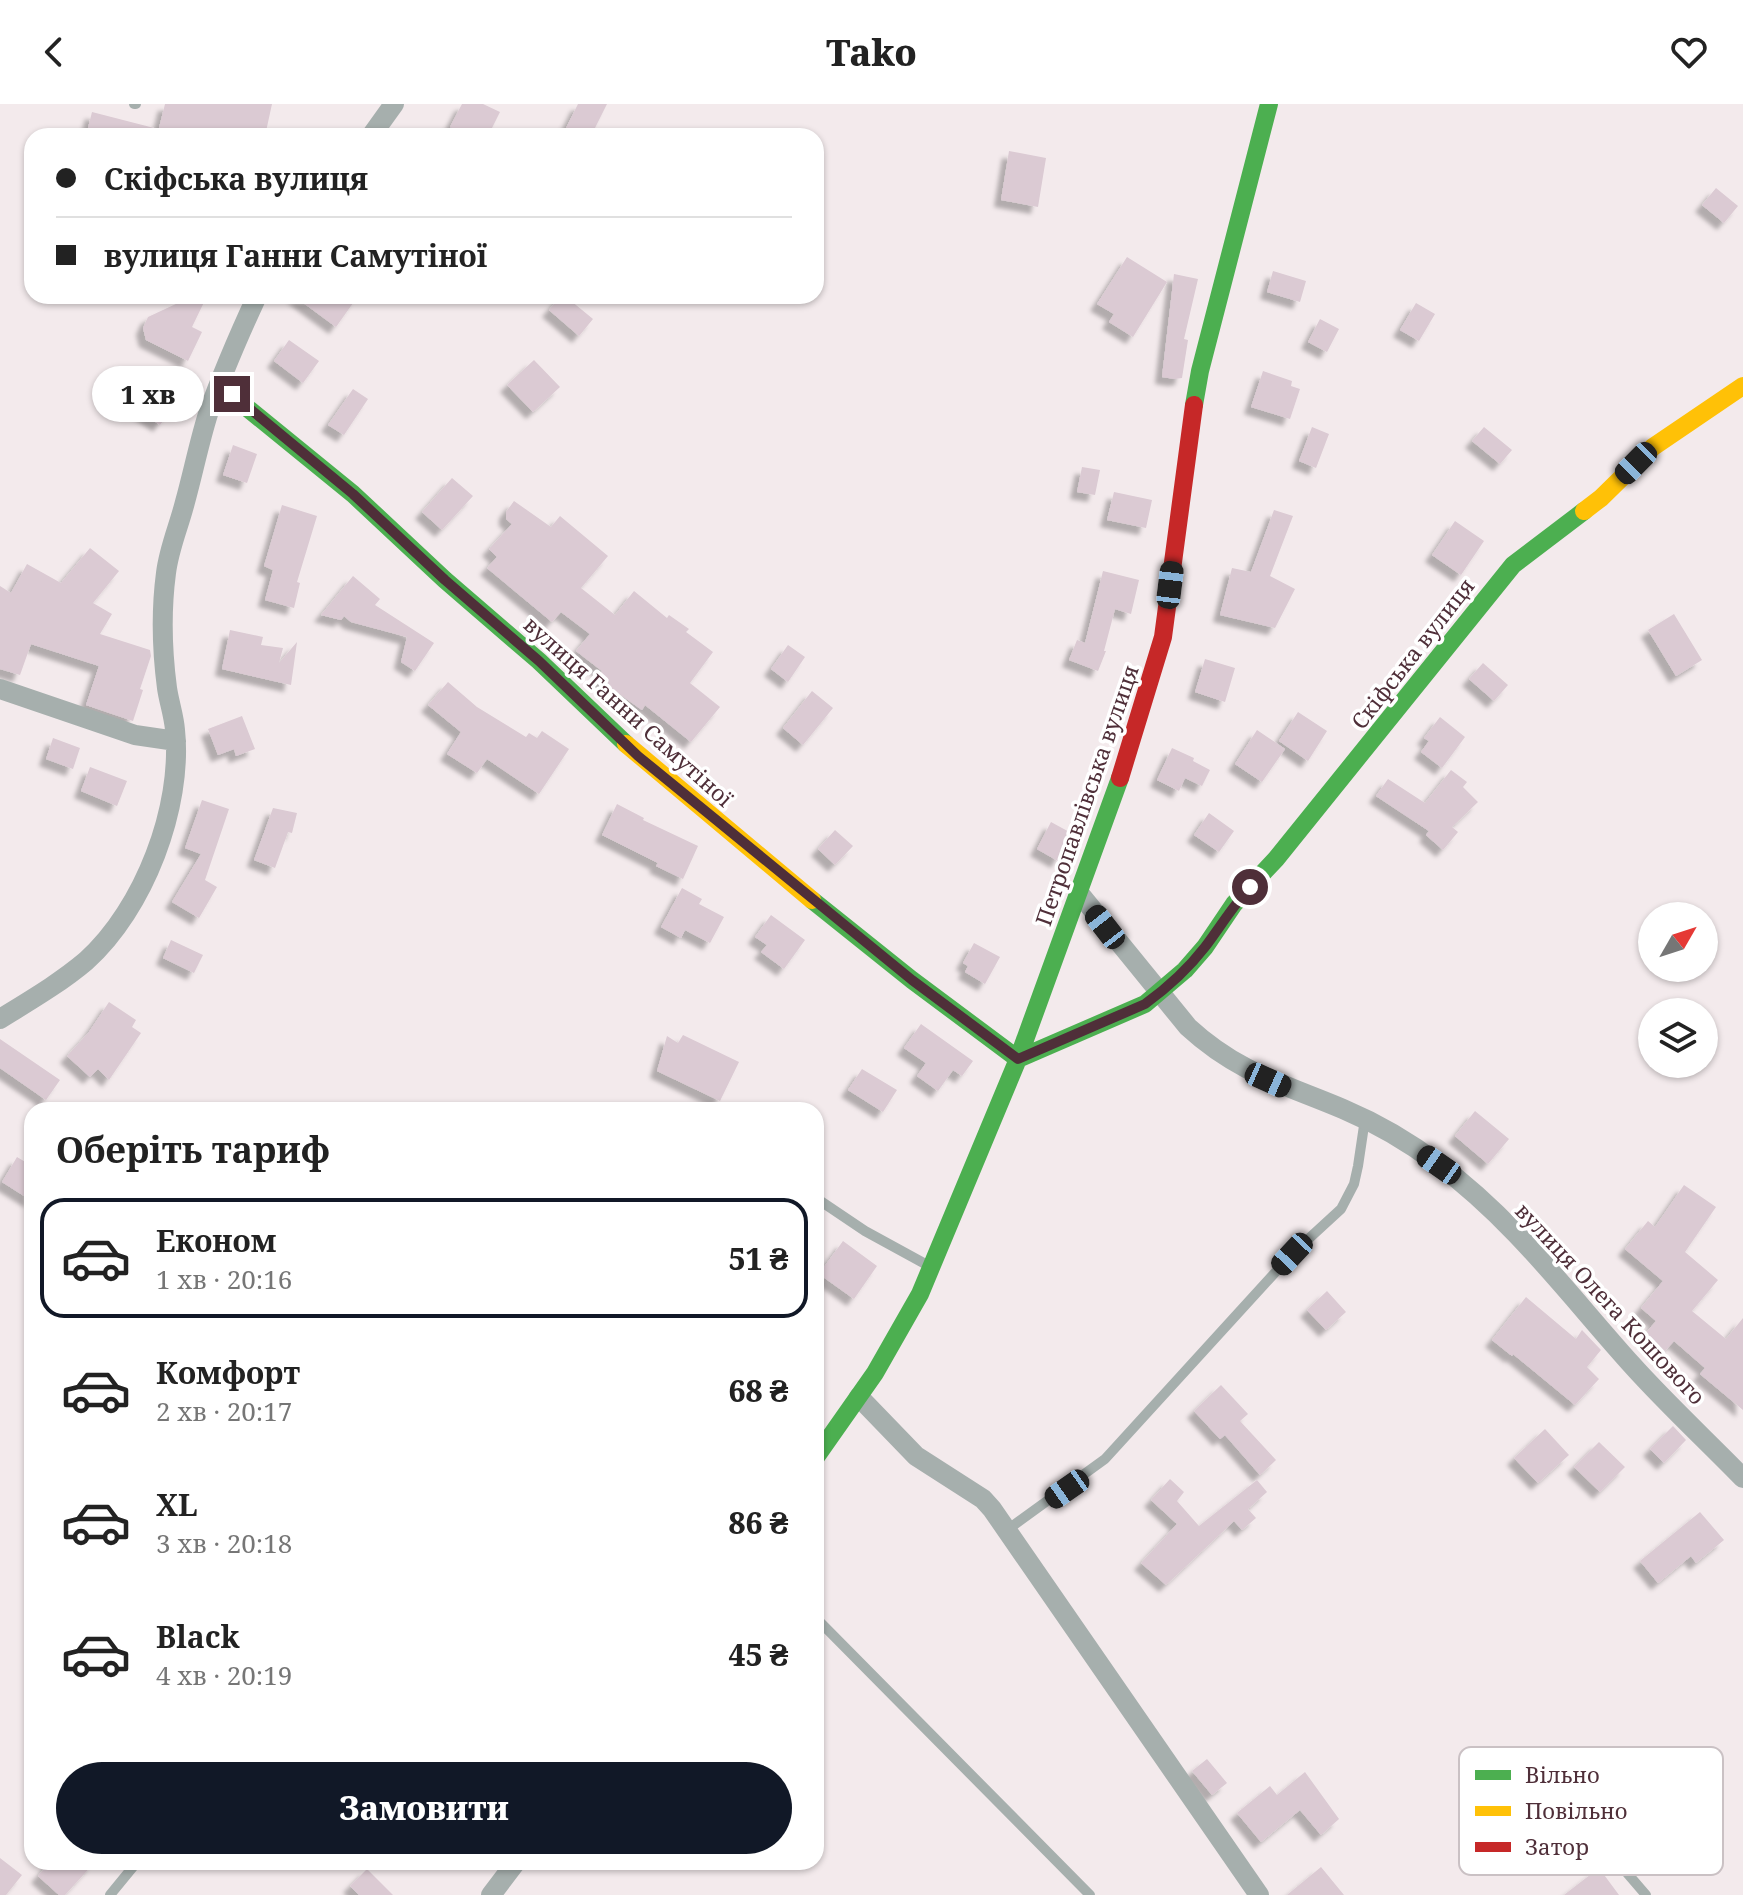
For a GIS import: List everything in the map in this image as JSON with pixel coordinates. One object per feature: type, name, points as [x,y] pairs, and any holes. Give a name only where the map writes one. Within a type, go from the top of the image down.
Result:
[{"type":"street","points":[[377,128],[394,104]]},
{"type":"street","name":"Петропавлівська вулиця","points":[[824,1446],[906,1322],[931,1267],[1018,1059],[1131,749],[1158,657],[1167,610],[1186,451],[1200,371],[1269,104]]},
{"type":"street","points":[[0,1019],[86,961],[120,922],[148,872],[168,816],[176,741],[164,666],[166,573],[219,385],[254,304]]},
{"type":"street","name":"вулиця Ганни Самутіної","points":[[219,385],[353,494],[692,802],[921,987],[1018,1059]]},
{"type":"street","name":"Скіфська вулиця","points":[[1018,1059],[1145,1004],[1160,993],[1205,947],[1234,904],[1276,859],[1513,565],[1601,498],[1653,447],[1743,386]]},
{"type":"street","points":[[0,689],[127,733],[176,741]]},
{"type":"street","name":"вулиця Олега Кошового","points":[[1079,893],[1188,1027],[1228,1059],[1263,1078],[1365,1119],[1411,1145],[1503,1220],[1543,1261],[1633,1366],[1743,1478]]},
{"type":"street","points":[[859,1397],[916,1456],[983,1499],[1259,1895]]},
{"type":"street","points":[[491,1895],[509,1870]]},
{"type":"lane","points":[[1007,1530],[1105,1459],[1292,1254],[1341,1209],[1354,1184],[1365,1119]]},
{"type":"lane","points":[[824,1203],[865,1231],[931,1267]]},
{"type":"lane","points":[[824,1626],[1090,1895]]},
{"type":"lane","points":[[110,1895],[130,1870]]},
{"type":"lane","points":[[1629,1875],[1646,1895]]},
{"type":"building","points":[[165,104],[272,104],[267,128],[159,128]]},
{"type":"building","points":[[462,104],[483,104],[500,112],[492,128],[450,127]]},
{"type":"building","points":[[578,104],[607,104],[595,128],[566,128]]},
{"type":"building","points":[[92,112],[154,128],[88,128]]},
{"type":"building","points":[[1009,151],[1046,158],[1038,207],[1001,200]]},
{"type":"building","points":[[1716,188],[1738,206],[1724,223],[1702,205]]},
{"type":"building","points":[[1127,257],[1167,282],[1133,337],[1109,322],[1114,314],[1097,304]]},
{"type":"building","points":[[1273,271],[1306,281],[1300,302],[1267,292]]},
{"type":"building","points":[[1174,274],[1198,279],[1184,339],[1188,340],[1182,378],[1175,379],[1162,377]]},
{"type":"building","points":[[1416,303],[1435,314],[1419,341],[1400,330]]},
{"type":"building","points":[[176,304],[203,304],[192,327],[202,332],[188,361],[146,340],[143,328],[148,317]]},
{"type":"building","points":[[305,304],[352,304],[336,327]]},
{"type":"building","points":[[554,304],[575,304],[593,319],[579,336],[549,310]]},
{"type":"building","points":[[1320,319],[1339,329],[1327,352],[1308,342]]},
{"type":"building","points":[[289,340],[319,361],[303,383],[274,361]]},
{"type":"building","points":[[534,360],[560,387],[533,412],[507,385]]},
{"type":"building","points":[[1263,371],[1292,381],[1291,386],[1300,389],[1290,419],[1251,407]]},
{"type":"building","points":[[353,389],[368,399],[344,435],[328,425]]},
{"type":"building","points":[[148,391],[172,408],[160,425],[136,409]]},
{"type":"building","points":[[1312,427],[1329,434],[1316,468],[1299,461]]},
{"type":"building","points":[[1484,427],[1512,450],[1500,464],[1472,441]]},
{"type":"building","points":[[233,445],[257,454],[247,483],[223,475]]},
{"type":"building","points":[[1082,467],[1100,470],[1095,495],[1077,492]]},
{"type":"building","points":[[452,478],[473,496],[442,530],[422,512]]},
{"type":"building","points":[[1114,492],[1152,500],[1146,528],[1107,520]]},
{"type":"building","points":[[514,501],[551,527],[560,516],[608,556],[581,588],[615,615],[634,591],[667,618],[669,615],[689,629],[686,632],[713,652],[690,683],[720,707],[691,742],[645,705],[642,710],[597,678],[602,671],[576,651],[590,634],[561,612],[552,622],[487,568],[497,557],[489,549],[512,524],[506,519],[506,512]]},
{"type":"building","points":[[282,505],[317,516],[297,582],[300,583],[294,608],[265,600],[273,570],[264,566]]},
{"type":"building","points":[[1274,510],[1293,516],[1270,576],[1295,589],[1275,628],[1220,615],[1232,568],[1251,572]]},
{"type":"building","points":[[1455,521],[1484,541],[1461,575],[1432,555]]},
{"type":"building","points":[[90,548],[119,571],[93,603],[112,614],[100,634],[150,650],[151,656],[140,689],[143,690],[133,721],[86,705],[99,666],[31,644],[20,675],[0,669],[0,586],[11,593],[27,564],[61,583]]},
{"type":"building","points":[[1103,571],[1139,580],[1131,614],[1115,609],[1106,651],[1098,671],[1069,660],[1077,640],[1085,643]]},
{"type":"building","points":[[353,576],[380,599],[375,605],[434,643],[415,671],[401,662],[407,637],[351,622],[344,616],[341,620],[321,615]]},
{"type":"building","points":[[1674,614],[1702,660],[1676,676],[1648,630]]},
{"type":"building","points":[[230,630],[263,637],[261,645],[283,648],[279,663],[297,642],[291,685],[222,669]]},
{"type":"building","points":[[788,645],[805,657],[788,682],[771,669]]},
{"type":"building","points":[[1205,659],[1235,668],[1225,702],[1195,692]]},
{"type":"building","points":[[1483,663],[1508,685],[1494,701],[1469,679]]},
{"type":"building","points":[[448,682],[477,707],[526,737],[529,733],[537,738],[542,731],[569,749],[539,794],[487,759],[477,773],[447,754],[461,732],[428,705]]},
{"type":"building","points":[[812,691],[833,708],[803,745],[783,728]]},
{"type":"building","points":[[1298,712],[1327,731],[1308,761],[1279,741]]},
{"type":"building","points":[[242,716],[255,749],[236,756],[234,749],[218,755],[208,729]]},
{"type":"building","points":[[1440,717],[1465,737],[1442,768],[1421,752],[1429,741],[1424,738]]},
{"type":"building","points":[[1257,730],[1285,749],[1262,782],[1235,764]]},
{"type":"building","points":[[53,738],[80,748],[73,769],[46,759]]},
{"type":"building","points":[[1172,748],[1210,770],[1202,786],[1185,778],[1179,791],[1157,780]]},
{"type":"building","points":[[90,767],[127,781],[117,806],[81,791]]},
{"type":"building","points":[[1451,770],[1467,782],[1463,787],[1478,802],[1452,827],[1458,832],[1443,850],[1426,835],[1429,831],[1376,796],[1388,779],[1425,803]]},
{"type":"building","points":[[202,800],[229,809],[205,880],[217,887],[199,918],[172,902],[201,854],[185,848]]},
{"type":"building","points":[[617,804],[698,846],[683,879],[602,835]]},
{"type":"building","points":[[273,808],[297,813],[292,833],[288,832],[275,868],[254,860]]},
{"type":"building","points":[[1209,813],[1234,831],[1219,852],[1194,835]]},
{"type":"building","points":[[1051,822],[1073,834],[1058,861],[1037,849]]},
{"type":"building","points":[[835,830],[853,846],[835,865],[818,849]]},
{"type":"building","points":[[682,888],[702,899],[699,904],[724,917],[710,943],[685,930],[681,938],[661,927]]},
{"type":"building","points":[[771,915],[805,940],[784,969],[761,952],[767,945],[755,937]]},
{"type":"building","points":[[171,940],[203,955],[194,973],[163,958]]},
{"type":"building","points":[[974,943],[1000,957],[985,984],[965,972],[968,966],[963,963]]},
{"type":"building","points":[[109,1002],[136,1020],[132,1027],[141,1033],[109,1080],[98,1069],[90,1077],[67,1056],[89,1032]]},
{"type":"building","points":[[921,1024],[973,1061],[962,1076],[953,1070],[938,1091],[917,1076],[926,1063],[904,1048]]},
{"type":"building","points":[[683,1035],[739,1062],[720,1101],[657,1071],[667,1036],[678,1043]]},
{"type":"building","points":[[0,1039],[60,1080],[46,1100],[0,1068]]},
{"type":"building","points":[[862,1069],[897,1090],[883,1112],[848,1090]]},
{"type":"building","points":[[1475,1111],[1509,1139],[1488,1164],[1455,1136]]},
{"type":"building","points":[[17,1157],[24,1161],[24,1196],[2,1182]]},
{"type":"building","points":[[1684,1185],[1716,1207],[1685,1252],[1718,1280],[1692,1311],[1726,1339],[1743,1318],[1743,1410],[1700,1374],[1705,1368],[1674,1341],[1665,1351],[1645,1334],[1656,1321],[1641,1308],[1663,1281],[1625,1249],[1648,1221],[1655,1227]]},
{"type":"building","points":[[843,1241],[877,1266],[854,1299],[824,1278],[824,1267]]},
{"type":"building","points":[[1327,1291],[1346,1312],[1326,1330],[1307,1310]]},
{"type":"building","points":[[1526,1297],[1576,1339],[1582,1330],[1601,1350],[1587,1367],[1599,1379],[1575,1405],[1492,1340]]},
{"type":"building","points":[[1221,1385],[1248,1414],[1240,1421],[1276,1460],[1260,1475],[1225,1435],[1220,1439],[1194,1411]]},
{"type":"building","points":[[1673,1426],[1686,1440],[1664,1463],[1650,1449]]},
{"type":"building","points":[[1545,1429],[1569,1455],[1538,1483],[1514,1458]]},
{"type":"building","points":[[1599,1442],[1625,1467],[1600,1492],[1574,1467]]},
{"type":"building","points":[[1170,1479],[1184,1492],[1177,1501],[1199,1526],[1257,1480],[1267,1492],[1248,1509],[1256,1518],[1242,1530],[1234,1521],[1166,1585],[1141,1563],[1177,1524],[1151,1500]]},
{"type":"building","points":[[1700,1512],[1724,1540],[1696,1563],[1691,1556],[1658,1583],[1640,1561]]},
{"type":"building","points":[[1207,1759],[1227,1783],[1212,1795],[1192,1771]]},
{"type":"building","points":[[1305,1772],[1339,1819],[1321,1835],[1300,1810],[1261,1842],[1237,1813],[1270,1786],[1277,1795]]},
{"type":"building","points":[[0,1858],[22,1875],[6,1895],[0,1895]]},
{"type":"building","points":[[1321,1867],[1344,1895],[1287,1895]]},
{"type":"building","points":[[43,1870],[88,1870],[65,1895],[59,1895],[38,1876]]},
{"type":"building","points":[[368,1870],[393,1895],[359,1895],[350,1886]]},
{"type":"building","points":[[1590,1875],[1604,1875],[1619,1895],[1564,1895]]},
{"type":"traffic: fast","points":[[1194,405],[1269,104]]},
{"type":"traffic: fast","points":[[219,385],[353,494],[445,580],[539,661],[626,744]]},
{"type":"traffic: fast","points":[[812,900],[1018,1059],[1145,1004],[1185,970],[1205,947],[1234,904],[1276,859],[1513,565],[1584,511]]},
{"type":"traffic: fast","points":[[824,1446],[875,1373],[920,1294],[1018,1059],[1120,778]]},
{"type":"traffic: slow","points":[[1584,511],[1653,447],[1743,386]]},
{"type":"traffic: slow","points":[[626,744],[812,900]]},
{"type":"traffic: jam","points":[[1120,778],[1163,637],[1194,405]]},
{"type":"route","points":[[232,394],[353,494],[445,580],[539,661],[638,756],[912,980],[1018,1059],[1130,1011],[1160,993],[1199,954],[1234,904],[1250,887]]}]
